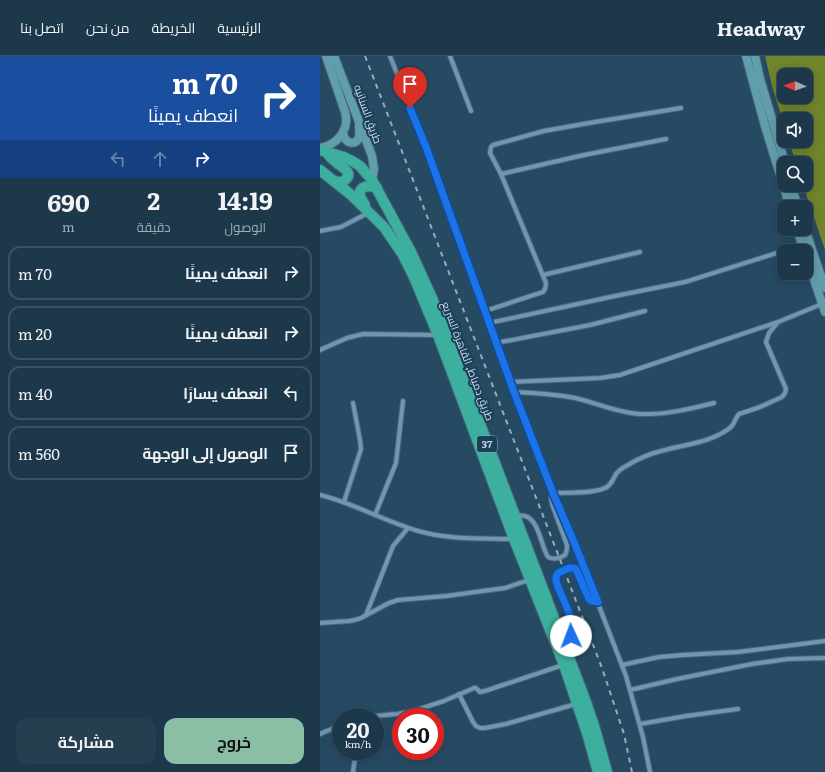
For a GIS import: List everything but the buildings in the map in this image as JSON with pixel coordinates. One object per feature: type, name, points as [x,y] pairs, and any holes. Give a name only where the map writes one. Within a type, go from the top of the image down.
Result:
[{"type":"highway","name":"طريق دمياط, القاهرة السريع","points":[[322,150],[344,157],[360,166],[374,184],[411,252],[427,286],[586,702],[595,729],[606,772]]},
{"type":"highway","points":[[322,150],[348,172],[346,180],[342,182],[335,181]]},
{"type":"highway","name":"طريق دمياط, القاهرة السريع","points":[[320,170],[335,181],[370,212],[390,235],[403,255],[419,289],[438,335],[514,539],[564,665],[578,704],[598,772]]},
{"type":"highway","points":[[370,212],[360,196],[360,192],[362,188],[374,184]]},
{"type":"main road","name":"طريق السنانيه","points":[[326,56],[346,116],[346,123],[343,133]]},
{"type":"main road","name":"طريق السنانيه","points":[[334,56],[373,159],[374,184]]},
{"type":"main road","points":[[746,56],[756,79],[782,156]]},
{"type":"main road","points":[[755,56],[756,79],[770,141],[788,200]]},
{"type":"main road","points":[[343,133],[344,138],[348,142],[351,143],[356,141],[359,135],[359,121]]},
{"type":"main road","points":[[322,150],[338,139],[343,133]]},
{"type":"main road","points":[[807,236],[825,288]]},
{"type":"main road","points":[[813,276],[824,308]]},
{"type":"street","points":[[390,56],[426,147],[510,382],[622,665],[640,724],[650,772]]},
{"type":"street","points":[[450,56],[471,111]]},
{"type":"street","points":[[485,311],[543,292],[546,283],[501,174],[490,153],[491,147],[493,145],[544,131],[681,108]]},
{"type":"street","points":[[501,174],[584,155],[666,139]]},
{"type":"street","points":[[320,231],[341,227],[370,212]]},
{"type":"street","points":[[542,275],[640,252]]},
{"type":"street","points":[[489,324],[685,282],[777,255]]},
{"type":"street","points":[[510,382],[600,378],[620,375],[824,308]]},
{"type":"street","points":[[496,343],[590,325],[645,311]]},
{"type":"street","points":[[553,493],[588,492],[606,488],[612,483],[619,471],[629,464],[645,456],[664,450],[712,438],[730,428],[739,414],[760,407],[782,397],[786,389],[766,342],[769,333],[778,322]]},
{"type":"street","points":[[320,350],[347,338],[363,334],[438,335]]},
{"type":"street","points":[[514,392],[560,395],[621,411],[641,414],[673,412],[714,403]]},
{"type":"street","points":[[375,515],[396,463],[403,401]]},
{"type":"street","points":[[344,502],[361,449],[353,403]]},
{"type":"street","points":[[515,516],[524,516],[535,524],[548,557],[554,559],[564,555],[567,550],[567,544],[552,504],[551,497],[553,493]]},
{"type":"street","points":[[320,495],[344,502],[408,528],[436,536],[514,539]]},
{"type":"street","points":[[366,615],[394,546],[408,528]]},
{"type":"street","points":[[566,648],[571,636],[572,625],[571,617],[556,581],[558,573],[569,568],[576,569],[589,599],[598,602]]},
{"type":"street","points":[[320,623],[349,622],[361,618],[389,603],[398,600],[446,596],[505,588],[530,579]]},
{"type":"street","points":[[622,665],[659,657],[738,652],[825,641]]},
{"type":"street","points":[[630,690],[752,664],[788,659],[825,658]]},
{"type":"street","points":[[384,715],[404,713],[438,703],[474,688],[480,692],[485,691],[564,665]]},
{"type":"street","points":[[459,694],[473,722],[480,728],[506,724],[578,704]]},
{"type":"street","points":[[640,724],[738,709]]},
{"type":"street","points":[[320,734],[332,729]]},
{"type":"street","points":[[353,772],[355,760]]},
{"type":"shaded area","points":[[765,56],[825,56],[825,250],[813,215],[813,200],[808,200],[805,192],[813,192],[813,156],[794,156],[791,148],[813,148],[813,112],[780,112],[778,104],[813,104],[813,68],[777,68],[777,102]]},
{"type":"railway","points":[[365,56],[602,668],[624,734],[632,772]]},
{"type":"route","points":[[410,108],[426,147],[514,392],[553,493],[598,602],[589,599],[580,575],[576,569],[569,568],[558,573],[556,581],[571,617],[571,636]]}]
